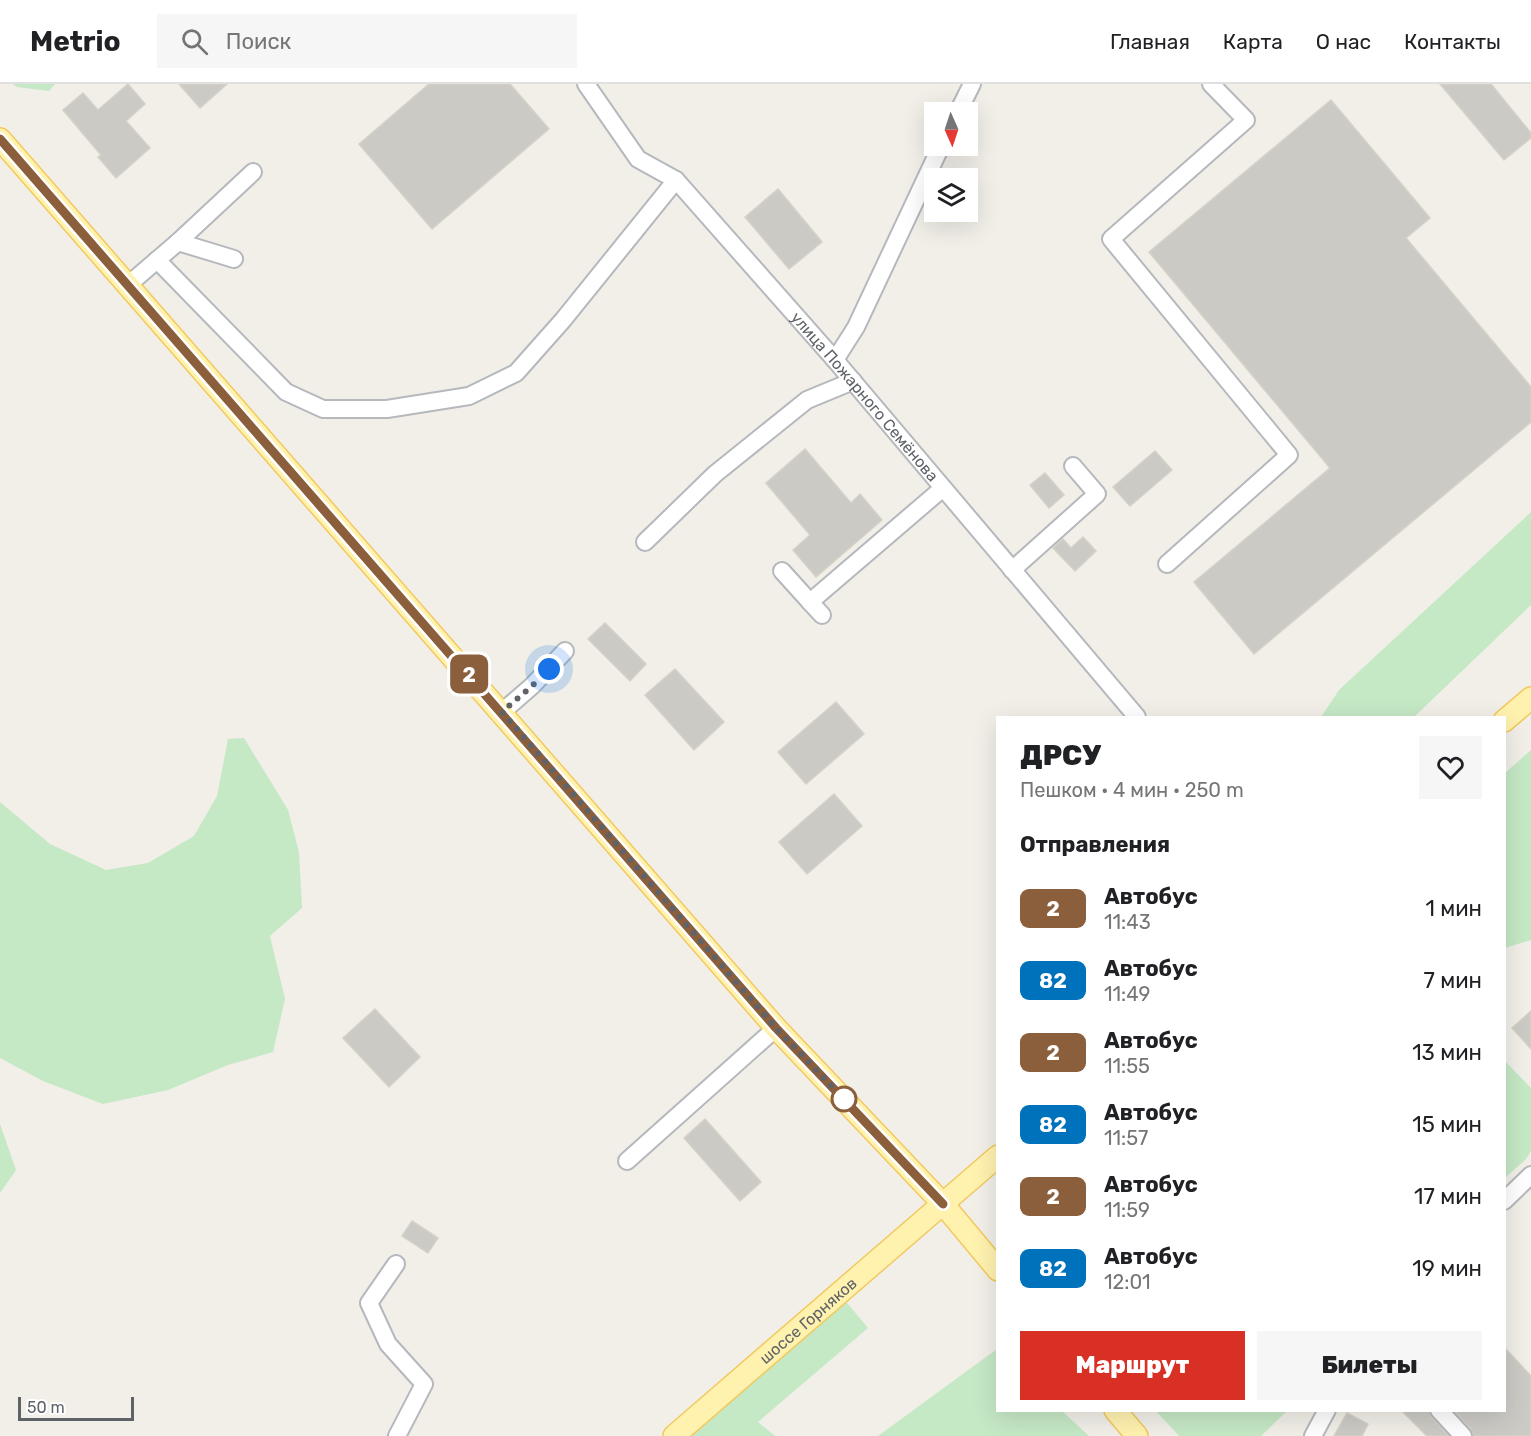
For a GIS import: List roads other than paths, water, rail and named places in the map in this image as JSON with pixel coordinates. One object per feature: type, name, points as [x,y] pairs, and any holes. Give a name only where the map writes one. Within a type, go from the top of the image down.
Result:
[{"type":"main road","points":[[0,139],[776,1028],[943,1204],[996,1268]]},
{"type":"main road","points":[[1506,719],[1531,698]]},
{"type":"main road","name":"шоссе Горняков","points":[[674,1436],[996,1158]]},
{"type":"main road","points":[[1116,1412],[1137,1436]]},
{"type":"street","name":"улица Пожарного Семёнова","points":[[586,84],[638,159],[676,180],[835,360],[1136,716]]},
{"type":"street","points":[[963,102],[972,84]]},
{"type":"street","points":[[1167,564],[1289,455],[1111,239],[1246,120],[1212,84]]},
{"type":"street","points":[[835,360],[856,327],[936,156]]},
{"type":"street","points":[[128,285],[178,243],[253,172]]},
{"type":"street","points":[[157,260],[286,392],[323,409],[387,409],[469,396],[516,373],[563,320],[676,180]]},
{"type":"street","points":[[178,243],[234,259]]},
{"type":"street","points":[[645,542],[715,474],[807,400],[853,381]]},
{"type":"street","points":[[1012,570],[1097,494],[1073,466]]},
{"type":"street","points":[[810,602],[943,488]]},
{"type":"street","points":[[782,572],[822,615]]},
{"type":"street","points":[[502,712],[532,686],[565,651]]},
{"type":"street","points":[[627,1161],[776,1028]]},
{"type":"street","points":[[1506,1199],[1531,1175]]},
{"type":"street","points":[[396,1264],[369,1303],[388,1344],[424,1384],[397,1436]]},
{"type":"street","points":[[1313,1436],[1326,1412]]},
{"type":"street","points":[[1441,1412],[1463,1436]]}]
